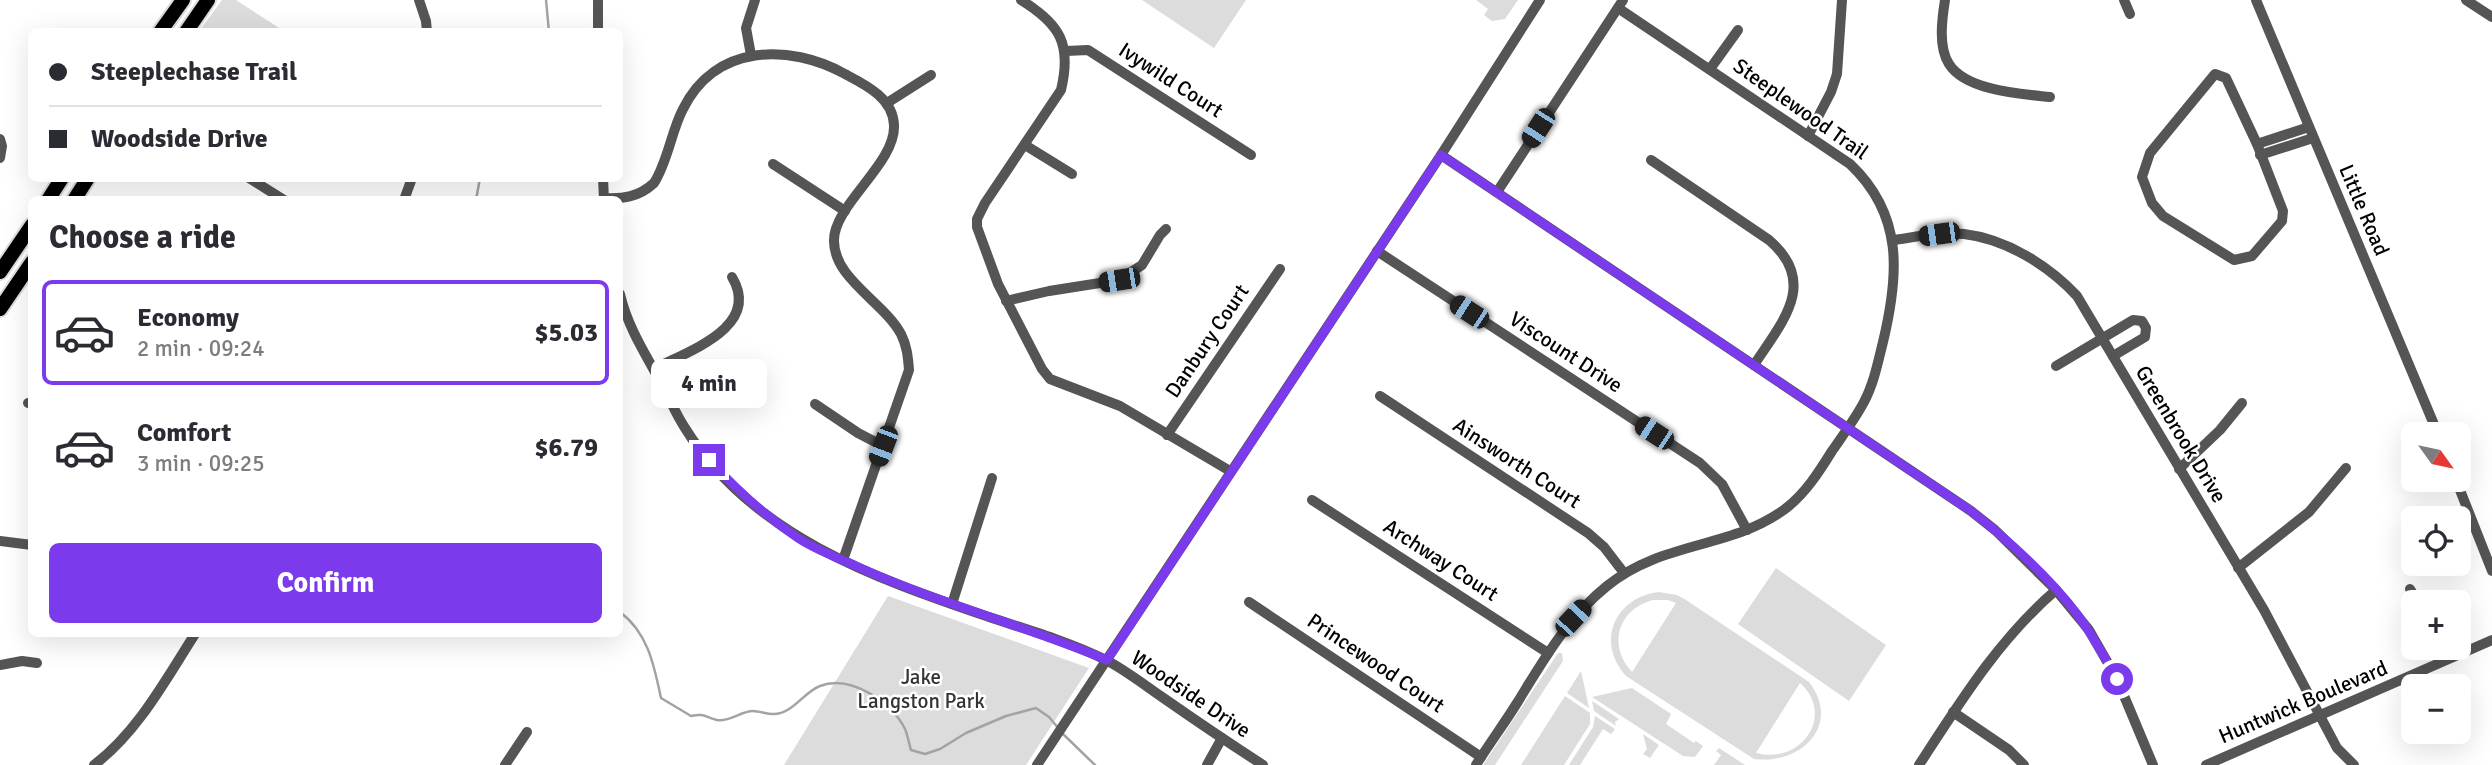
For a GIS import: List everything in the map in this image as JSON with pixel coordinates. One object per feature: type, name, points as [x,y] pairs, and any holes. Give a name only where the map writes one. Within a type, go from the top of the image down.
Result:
[{"type":"main road","points":[[163,28],[183,0]]},
{"type":"main road","points":[[189,28],[208,0]]},
{"type":"main road","points":[[0,272],[28,232]]},
{"type":"main road","points":[[0,309],[28,268]]},
{"type":"street","points":[[419,0],[427,28]]},
{"type":"street","points":[[598,0],[598,28]]},
{"type":"street","points":[[751,55],[746,28],[755,0]]},
{"type":"street","points":[[1021,0],[1048,20],[1062,40],[1066,51],[1065,74],[1061,90],[977,219],[981,238],[1006,301],[1050,379],[1120,406],[1230,471]]},
{"type":"street","points":[[1037,765],[1441,155],[1540,0]]},
{"type":"street","points":[[1808,136],[1831,92],[1837,74],[1842,0]]},
{"type":"street","points":[[1945,0],[1942,18],[1944,51],[1950,66],[1983,86],[2050,97]]},
{"type":"street","points":[[2124,0],[2130,14]]},
{"type":"street","name":"Little Road","points":[[2256,0],[2433,422]]},
{"type":"street","points":[[2466,0],[2492,18]]},
{"type":"street","points":[[1497,192],[1621,4]]},
{"type":"street","name":"Steeplewood Trail","points":[[1478,761],[1548,653],[1587,602],[1624,573],[1678,549],[1747,530],[1786,508],[1801,494],[1848,429],[1871,386],[1892,307],[1895,264],[1893,240],[1879,201],[1863,176],[1850,164],[1710,69],[1621,4]]},
{"type":"street","points":[[1710,69],[1738,30]]},
{"type":"street","name":"Ivywild Court","points":[[1066,51],[1088,50],[1251,155]]},
{"type":"street","points":[[623,198],[646,190],[654,183],[690,97],[732,61],[751,55],[793,55],[819,61],[865,85],[887,103],[893,116],[892,139],[887,152],[845,211],[834,241],[839,266],[890,318],[901,334],[908,352],[909,370],[843,560]]},
{"type":"street","points":[[2215,74],[2226,78],[2258,149],[2283,211],[2282,221],[2252,256],[2234,260],[2163,216],[2151,203],[2142,177],[2150,153],[2215,74]]},
{"type":"street","points":[[887,103],[931,75]]},
{"type":"street","points":[[2258,149],[2311,133]]},
{"type":"street","points":[[0,158],[1,140]]},
{"type":"street","points":[[1025,145],[1072,174]]},
{"type":"street","points":[[1441,155],[1971,511],[1995,530],[2056,590],[2089,631],[2117,679],[2153,765]]},
{"type":"street","points":[[1651,160],[1769,240],[1787,260],[1794,280],[1791,306],[1754,365]]},
{"type":"street","points":[[773,164],[845,211]]},
{"type":"street","points":[[255,182],[278,196]]},
{"type":"street","points":[[1006,301],[1119,280],[1142,265],[1166,229]]},
{"type":"street","name":"Greenbrook Drive","points":[[1893,240],[1962,234],[1999,243],[2022,254],[2068,286],[2077,296],[2264,610],[2337,748],[2354,765]]},
{"type":"street","name":"Viscount Drive","points":[[1377,251],[1700,463],[1721,484],[1747,530]]},
{"type":"street","name":"Danbury Court","points":[[1167,435],[1280,269]]},
{"type":"street","points":[[653,369],[713,339],[729,324],[741,294],[732,277]]},
{"type":"street","name":"Woodside Drive","points":[[623,303],[633,331],[685,428],[738,492],[799,539],[889,580],[1107,660],[1264,765]]},
{"type":"street","points":[[2056,366],[2133,320],[2142,321],[2146,328],[2146,337],[2113,356]]},
{"type":"street","name":"Ainsworth Court","points":[[1380,396],[1588,533],[1604,547],[1624,573]]},
{"type":"street","points":[[2179,469],[2220,430],[2242,403]]},
{"type":"street","points":[[815,404],[883,446]]},
{"type":"street","points":[[2238,568],[2309,512],[2346,468]]},
{"type":"street","points":[[952,604],[992,478]]},
{"type":"street","points":[[2461,492],[2492,571]]},
{"type":"street","name":"Archway Court","points":[[1312,500],[1548,653]]},
{"type":"street","points":[[0,541],[28,544]]},
{"type":"street","points":[[1919,765],[1979,672],[1997,649],[2056,590]]},
{"type":"street","name":"Princewood Court","points":[[1249,602],[1478,761]]},
{"type":"street","points":[[94,765],[124,739],[193,637]]},
{"type":"street","name":"Huntwick Boulevard","points":[[2471,650],[2492,640]]},
{"type":"street","name":"Huntwick Boulevard","points":[[2206,765],[2448,660]]},
{"type":"street","points":[[0,665],[37,663]]},
{"type":"street","points":[[1953,712],[2008,750],[2024,765]]},
{"type":"street","points":[[505,765],[527,732]]},
{"type":"street","points":[[1207,765],[1222,738]]},
{"type":"green space","points":[[222,0],[236,0],[279,28],[201,28]]},
{"type":"green space","points":[[1142,0],[1246,0],[1214,48]]},
{"type":"green space","points":[[1476,0],[1518,0],[1505,19],[1492,21],[1484,15],[1488,9]]},
{"type":"green space","points":[[1776,568],[1886,645],[1849,701],[1738,624]]},
{"type":"green space","points":[[1659,592],[1677,595],[1809,682],[1818,697],[1821,712],[1819,726],[1812,738],[1802,748],[1788,755],[1772,759],[1754,759],[1626,676],[1617,663],[1611,636],[1614,623],[1621,612],[1631,602]],"holes":[[[1653,600],[1676,603],[1632,672],[1620,651],[1620,630],[1631,611]],[[1800,683],[1810,696],[1815,709],[1814,722],[1808,734],[1799,745],[1787,752],[1772,755],[1756,753]]]},
{"type":"green space","name":"Jake Langston Park","points":[[888,596],[1089,668],[1026,765],[784,765]]},
{"type":"green space","points":[[1558,653],[1562,653],[1563,661],[1495,765],[1483,765]]},
{"type":"green space","points":[[1581,671],[1589,708],[1567,693]]},
{"type":"green space","points":[[1632,688],[1671,714],[1666,724],[1703,746],[1695,757],[1683,756],[1592,697]]},
{"type":"green space","points":[[1565,696],[1590,713],[1590,724],[1564,765],[1521,765]]},
{"type":"green space","points":[[1592,701],[1619,719],[1615,722],[1616,726],[1594,711]]},
{"type":"green space","points":[[1595,716],[1615,729],[1611,734],[1603,729],[1580,765],[1569,765],[1593,727]]},
{"type":"green space","points":[[1643,734],[1659,745],[1650,758],[1643,754],[1647,749]]},
{"type":"green space","points":[[1719,748],[1745,765],[1714,765],[1721,755],[1716,751]]},
{"type":"waterway","points":[[546,0],[549,28]]},
{"type":"waterway","points":[[477,196],[479,182]]},
{"type":"waterway","points":[[623,614],[630,620],[648,650],[661,698],[691,716],[702,715],[722,720],[749,711],[781,713],[814,689],[832,683],[857,687],[880,700],[899,719],[911,750],[925,754],[1006,716],[1036,708],[1049,717],[1059,729]]},
{"type":"waterway","points":[[1063,734],[1095,765]]},
{"type":"route","points":[[709,460],[738,492],[799,539],[819,550],[925,595],[1064,642],[1107,660],[1441,155],[1971,511],[1995,530],[2066,600],[2089,631],[2117,679]]}]
